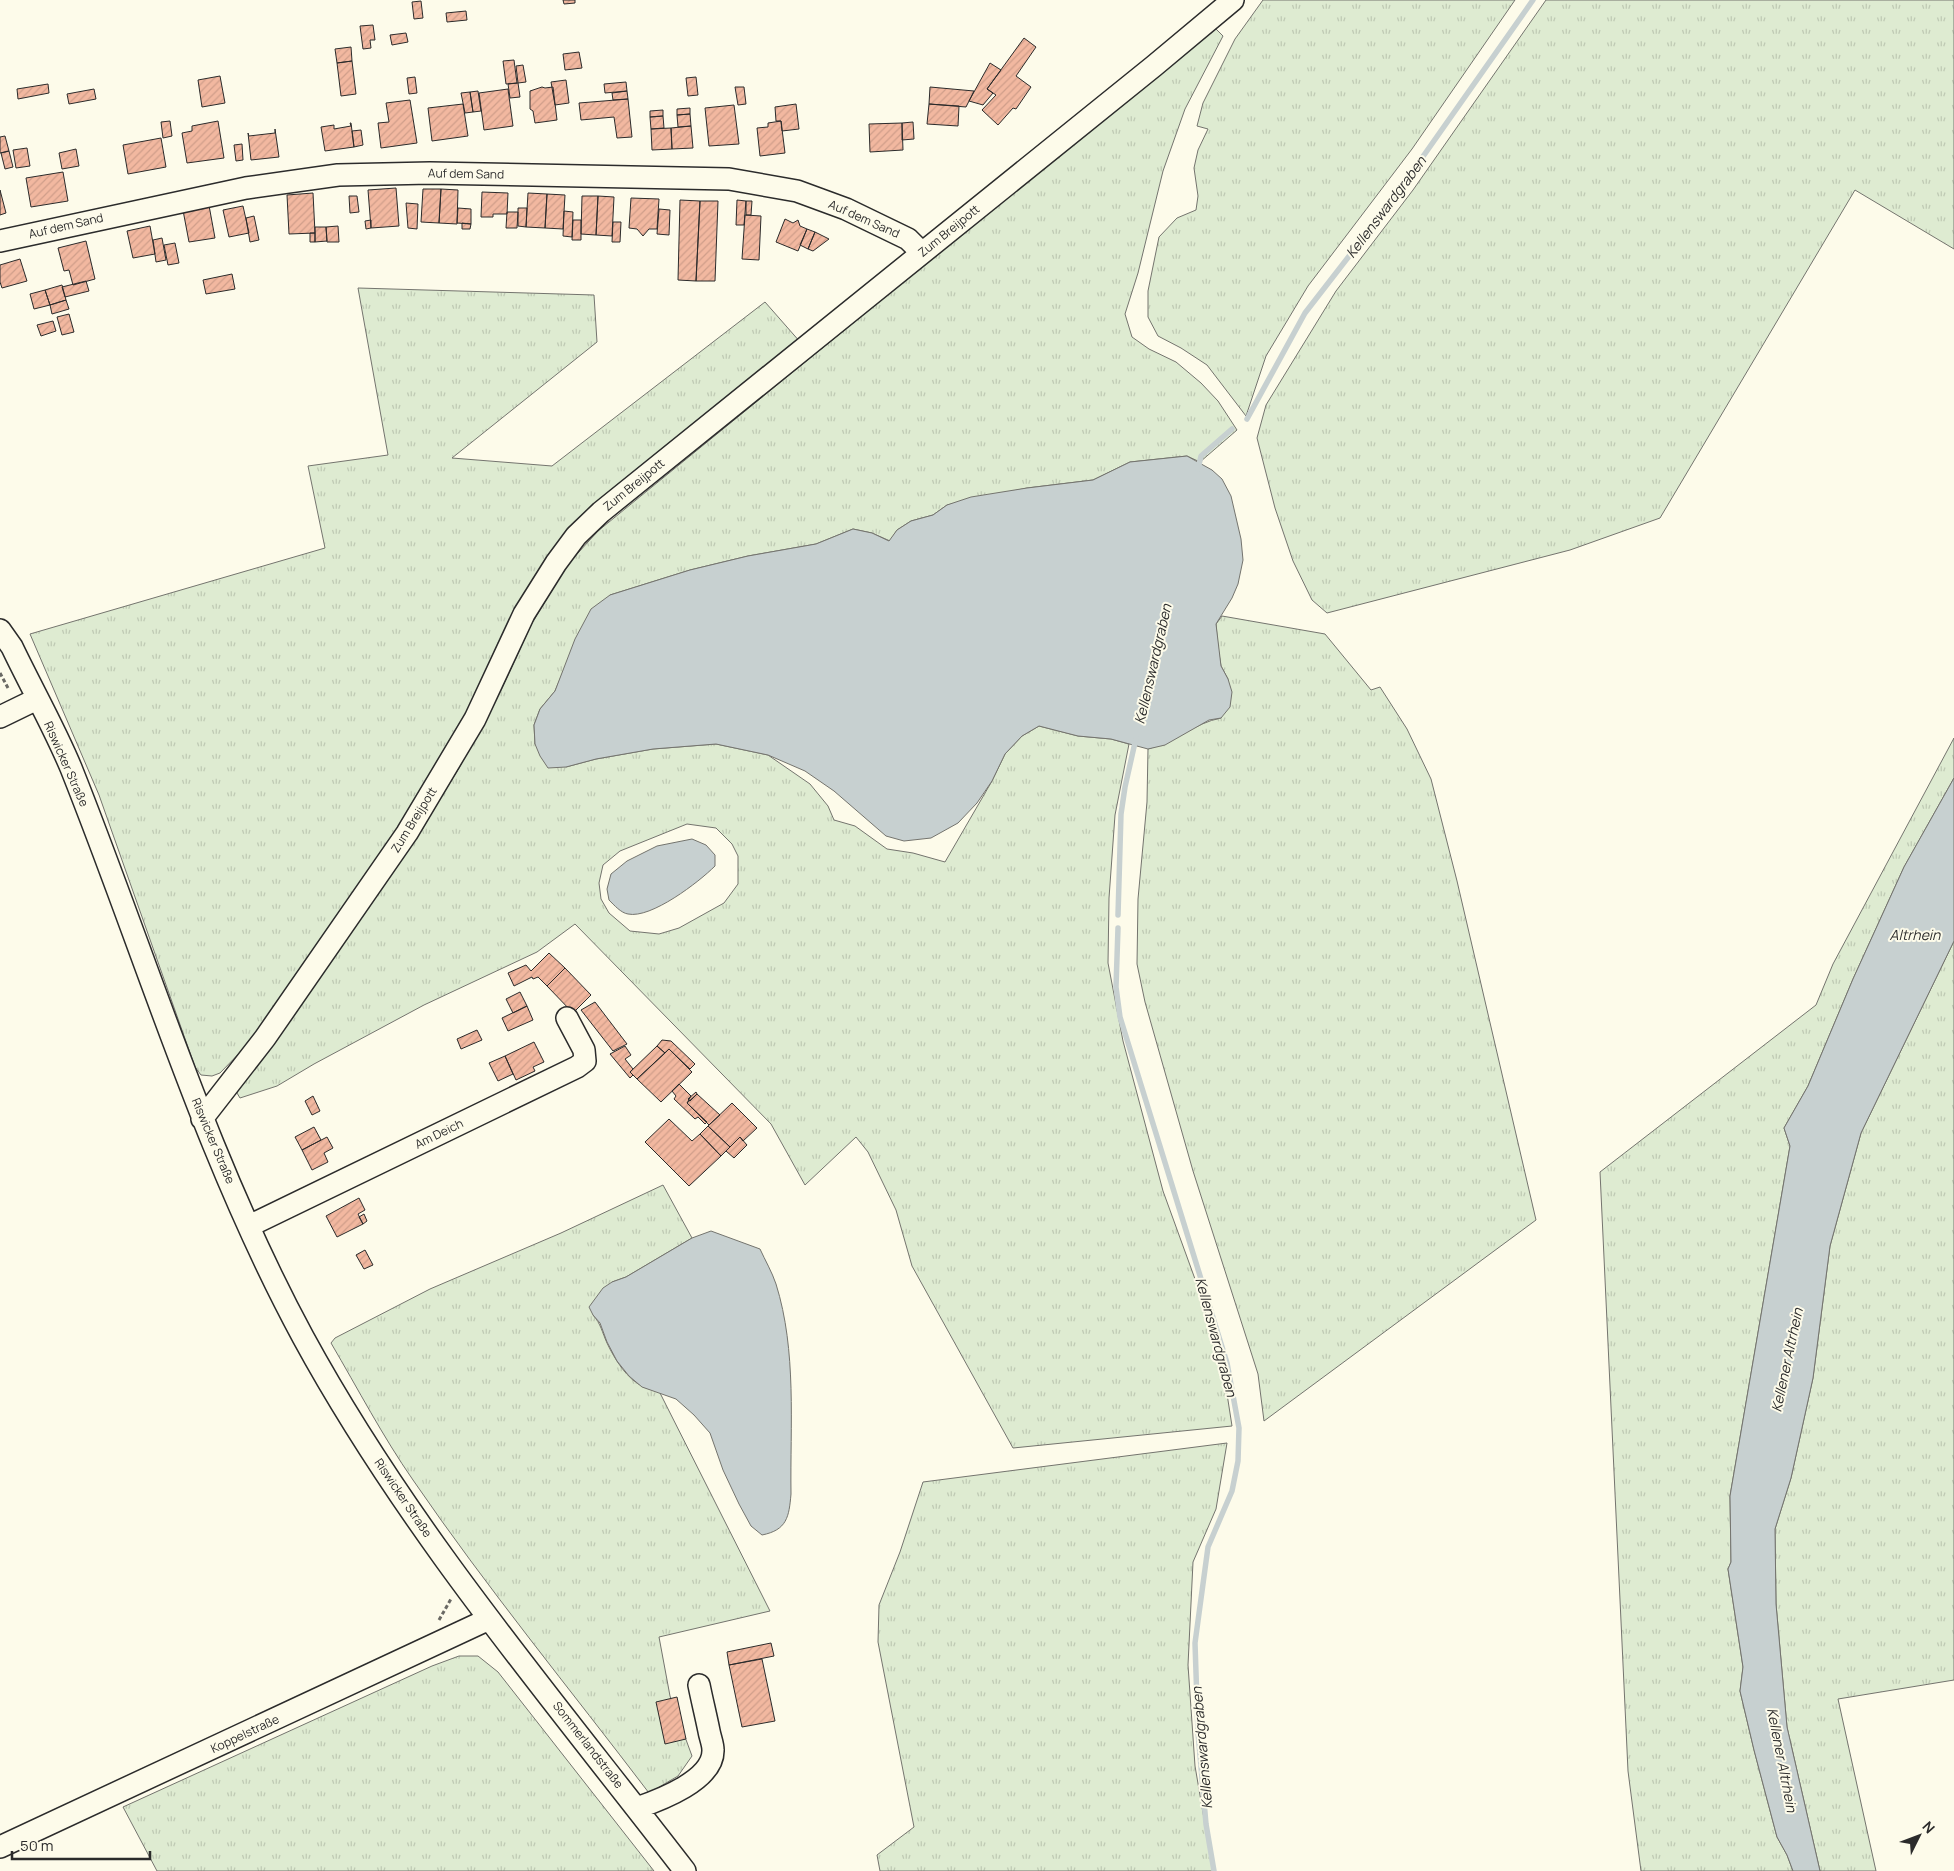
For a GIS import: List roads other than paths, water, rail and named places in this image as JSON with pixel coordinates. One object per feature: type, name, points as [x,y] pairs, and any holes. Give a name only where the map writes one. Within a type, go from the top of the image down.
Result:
[{"type":"street","name":"Zum Breijpott","points":[[202,1119],[265,1038],[407,833],[476,719],[524,614],[556,563],[576,536],[608,506],[1154,66],[1233,0]]},
{"type":"street","name":"Auf dem Sand","points":[[0,242],[246,188],[338,175],[430,173],[730,179],[797,191],[846,209],[908,239],[922,253]]},
{"type":"street","name":"Riswicker Straße","points":[[0,630],[12,647],[69,764],[202,1119],[249,1226],[304,1337],[389,1481],[489,1620]]},
{"type":"street","points":[[0,717],[37,699]]},
{"type":"street","name":"Am Deich","points":[[249,1226],[577,1068],[584,1061],[584,1050],[567,1018]]},
{"type":"street","name":"Sommerlandstraße","points":[[489,1620],[685,1871]]},
{"type":"street","name":"Koppelstraße","points":[[0,1847],[489,1620]]},
{"type":"street","points":[[637,1808],[686,1787],[700,1775],[710,1762],[714,1750],[699,1685]]},
{"type":"water","points":[[1187,456],[1212,470],[1222,479],[1231,496],[1241,539],[1243,560],[1238,584],[1216,624],[1221,666],[1232,692],[1230,707],[1221,718],[1209,720],[1165,745],[1148,749],[1111,739],[1078,736],[1039,726],[1022,736],[1005,754],[992,781],[977,803],[958,823],[931,838],[904,841],[886,836],[834,791],[805,771],[768,755],[716,744],[653,749],[596,759],[566,767],[548,768],[540,756],[535,744],[534,725],[540,709],[555,691],[575,639],[591,609],[610,595],[690,570],[748,556],[816,544],[853,529],[872,533],[889,541],[897,530],[911,521],[933,515],[947,505],[971,497],[1093,480],[1130,462]]},
{"type":"water","name":"Altrhein","points":[[1954,778],[1954,941],[1861,1133],[1830,1246],[1813,1378],[1791,1478],[1775,1529],[1776,1604],[1787,1727],[1820,1871],[1793,1871],[1777,1837],[1740,1691],[1743,1667],[1728,1569],[1731,1562],[1730,1496],[1790,1146],[1784,1128],[1808,1086],[1853,979],[1904,867]]},
{"type":"water","points":[[692,839],[706,845],[715,855],[715,866],[687,890],[649,911],[638,914],[623,912],[609,900],[607,889],[611,874],[627,861],[657,846]]},
{"type":"water","points":[[711,1231],[760,1249],[776,1284],[783,1309],[790,1362],[791,1494],[788,1516],[782,1526],[777,1530],[762,1535],[751,1526],[739,1504],[723,1470],[710,1433],[676,1399],[642,1387],[629,1376],[617,1361],[600,1323],[589,1307],[603,1288],[612,1282],[626,1277],[692,1238]]},
{"type":"waterway","name":"Kellenswardgraben","points":[[1247,419],[1305,313],[1391,202],[1533,0]]},
{"type":"waterway","name":"Kellenswardgraben","points":[[1198,469],[1201,456],[1232,429]]},
{"type":"waterway","name":"Kellenswardgraben","points":[[1118,915],[1121,814],[1136,738]]},
{"type":"waterway","name":"Kellenswardgraben","points":[[1118,928],[1116,987],[1120,1017],[1227,1363],[1239,1428],[1238,1461],[1232,1491],[1208,1547],[1195,1643],[1198,1732],[1206,1824],[1214,1871]]},
{"type":"water label","name":"Kellener Altrhein","points":[[1787,1360]]},
{"type":"water label","name":"Kellener Altrhein","points":[[1782,1760]]}]
